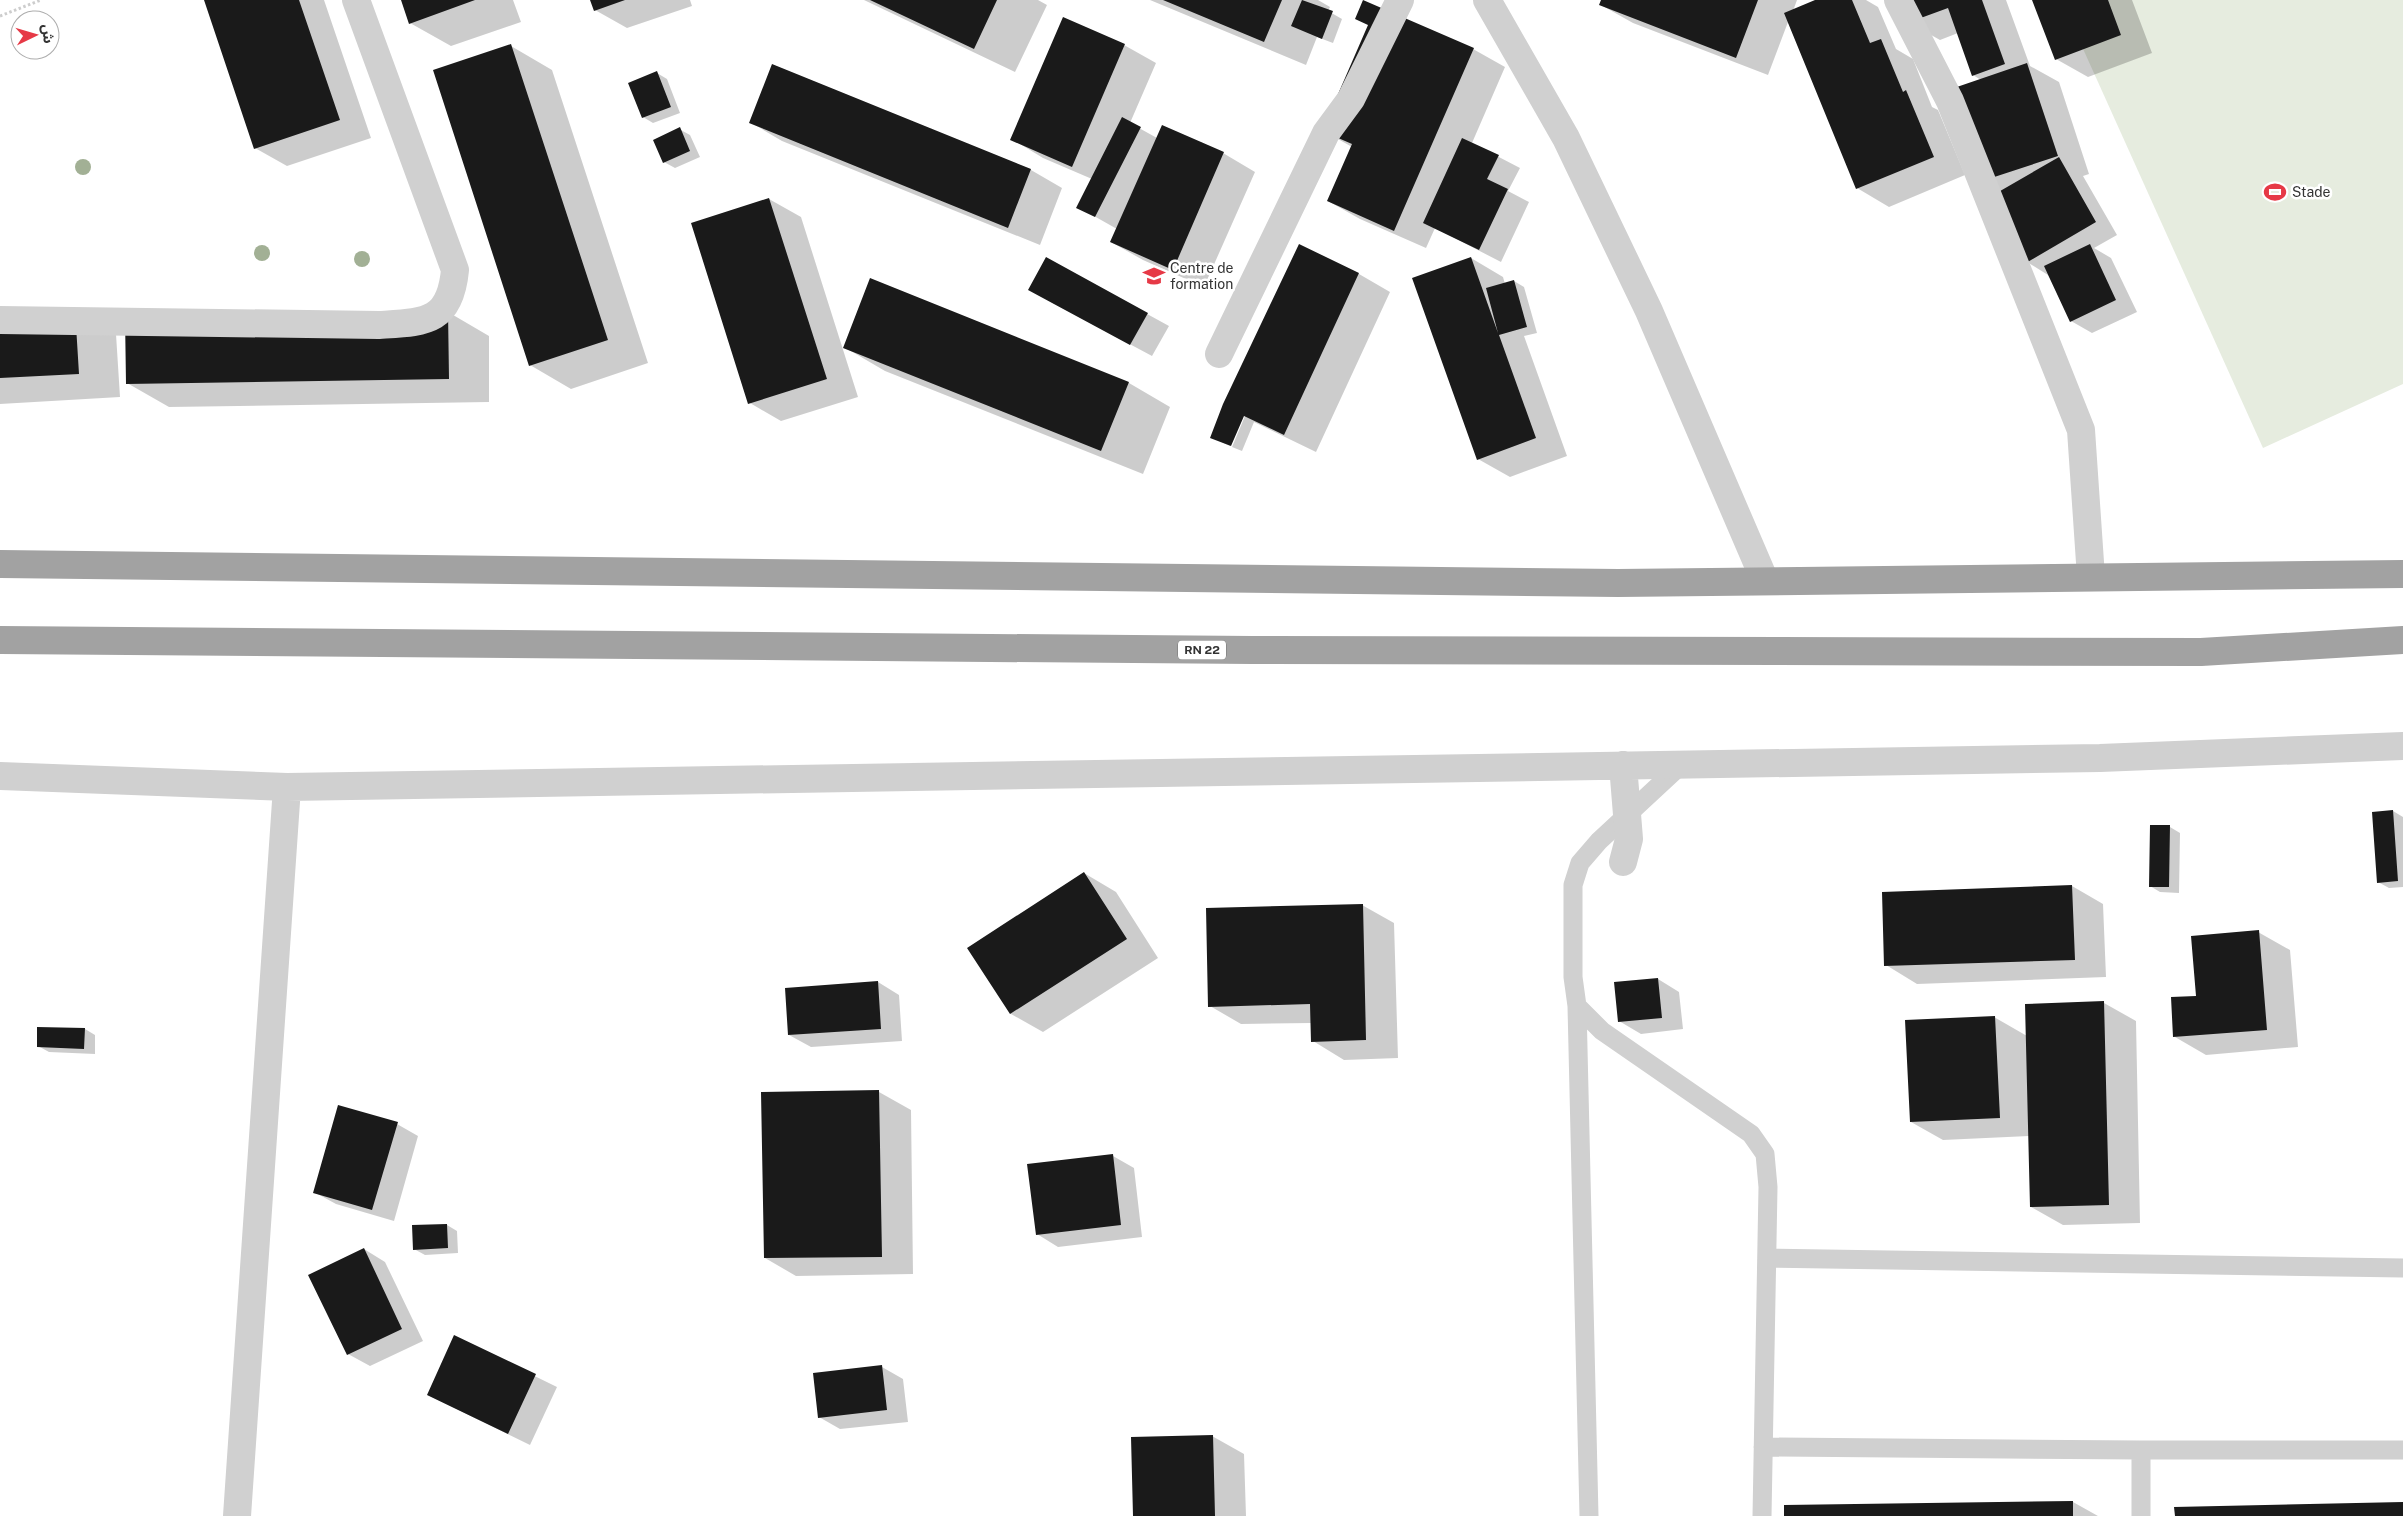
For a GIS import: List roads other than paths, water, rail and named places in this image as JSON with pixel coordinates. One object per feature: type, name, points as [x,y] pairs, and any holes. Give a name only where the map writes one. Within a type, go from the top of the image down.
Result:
[{"type":"highway","points":[[0,564],[1618,583],[2403,574]]},
{"type":"highway","name":"RN 22","points":[[0,640],[1252,650],[2191,652],[2403,640]]},
{"type":"street","points":[[0,320],[379,325],[409,323],[430,319],[447,305],[453,288],[455,270],[356,0]]},
{"type":"street","points":[[1219,354],[1326,133],[1352,99],[1400,0]]},
{"type":"street","points":[[1486,0],[1566,138],[1650,311],[1764,581]]},
{"type":"street","points":[[1898,0],[1950,102],[2081,430],[2091,577]]},
{"type":"street","points":[[0,776],[286,787],[2100,758],[2403,746]]},
{"type":"street","points":[[1623,765],[1630,839],[1623,862]]},
{"type":"street","points":[[237,1516],[286,787]]},
{"type":"lane","points":[[1589,1516],[1577,1006],[1573,978],[1573,885],[1580,863],[1599,841],[1682,764]]},
{"type":"lane","points":[[1577,1006],[1602,1031],[1751,1134],[1765,1154],[1768,1187],[1762,1516]]},
{"type":"lane","points":[[1767,1258],[2403,1268]]},
{"type":"lane","points":[[1763,1447],[2403,1450]]},
{"type":"lane","points":[[2141,1516],[2142,1450]]},
{"type":"place","name":"Stade","points":[[2275,192]]},
{"type":"place","name":"Centre de formation","points":[[1154,276]]}]
